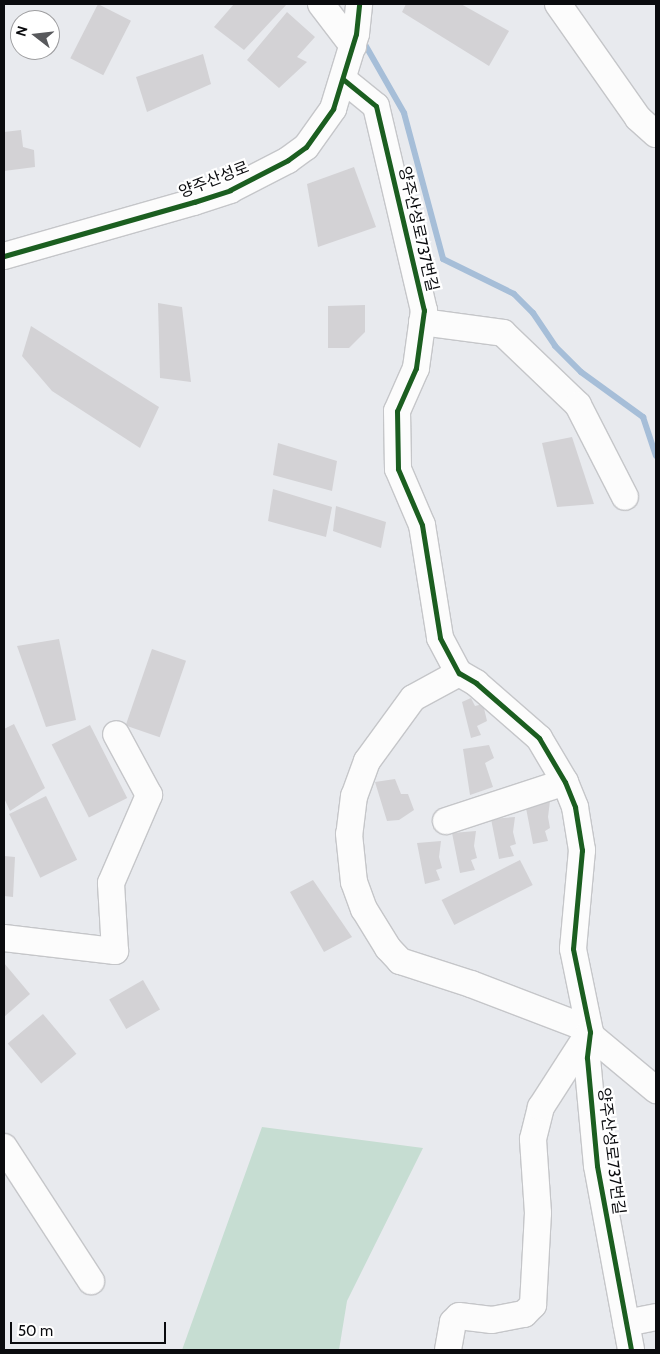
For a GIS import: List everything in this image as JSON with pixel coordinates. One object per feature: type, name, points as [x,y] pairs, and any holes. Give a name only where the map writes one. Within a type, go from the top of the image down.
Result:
[{"type":"street","points":[[320,4],[354,40]]},
{"type":"street","name":"양주산성로","points":[[4,256],[230,190],[273,169],[306,147],[333,109],[344,80],[354,40],[359,4]]},
{"type":"street","points":[[558,4],[638,118],[656,134]]},
{"type":"street","name":"양주산성로737번길","points":[[344,80],[376,106],[415,263],[424,310],[416,368],[397,411],[398,469],[422,525],[440,638],[459,673],[476,683],[539,738],[565,782],[575,808],[582,850],[573,949],[590,1032],[587,1058],[597,1166],[630,1350]]},
{"type":"street","points":[[422,322],[503,333],[578,405],[625,497]]},
{"type":"street","points":[[459,673],[413,698],[367,761],[354,796],[349,834],[354,882],[364,909],[388,948],[400,961],[471,984],[590,1032],[656,1090]]},
{"type":"street","points":[[4,938],[115,951],[111,883],[148,795],[116,734]]},
{"type":"street","points":[[446,821],[565,782]]},
{"type":"street","points":[[448,1350],[454,1322],[459,1316],[492,1320],[524,1314],[533,1305],[538,1213],[533,1139],[541,1108],[590,1032]]},
{"type":"street","points":[[555,1086],[579,1084],[591,1099]]},
{"type":"street","points":[[4,1147],[91,1281]]},
{"type":"street","points":[[626,1323],[656,1317]]},
{"type":"green space","points":[[262,1127],[423,1148],[347,1301],[339,1350],[182,1350]]},
{"type":"building","points":[[98,4],[131,21],[103,75],[70,58]]},
{"type":"building","points":[[234,4],[287,4],[244,50],[214,27]]},
{"type":"building","points":[[406,4],[461,4],[509,31],[489,66],[402,12]]},
{"type":"building","points":[[287,12],[315,37],[297,57],[307,62],[279,88],[247,60]]},
{"type":"building","points":[[203,54],[211,84],[147,112],[136,77]]},
{"type":"building","points":[[21,130],[23,147],[34,150],[35,167],[4,171],[4,132]]},
{"type":"building","points":[[354,167],[376,227],[318,247],[307,184]]},
{"type":"building","points":[[158,303],[182,307],[191,382],[160,378]]},
{"type":"building","points":[[365,305],[365,332],[349,348],[328,348],[328,306]]},
{"type":"building","points":[[31,326],[159,407],[140,448],[52,391],[22,356]]},
{"type":"building","points":[[572,437],[594,504],[557,507],[542,443]]},
{"type":"building","points":[[278,443],[337,461],[332,491],[273,475]]},
{"type":"building","points":[[273,489],[332,507],[326,537],[268,521]]},
{"type":"building","points":[[336,506],[386,522],[381,548],[333,531]]},
{"type":"building","points":[[59,639],[76,720],[46,727],[17,646]]},
{"type":"building","points":[[152,649],[186,661],[160,737],[126,726]]},
{"type":"building","points":[[471,698],[475,706],[483,704],[487,721],[477,726],[481,735],[471,738],[462,702]]},
{"type":"building","points":[[14,724],[45,788],[10,811],[4,798],[4,729]]},
{"type":"building","points":[[90,725],[127,798],[89,818],[52,745]]},
{"type":"building","points":[[489,745],[494,758],[485,763],[493,787],[470,795],[463,749]]},
{"type":"building","points":[[395,779],[401,794],[408,794],[414,810],[399,820],[387,821],[375,782]]},
{"type":"building","points":[[46,796],[77,860],[40,878],[9,814]]},
{"type":"building","points":[[550,801],[548,817],[550,828],[545,831],[548,841],[533,844],[525,803]]},
{"type":"building","points":[[515,817],[513,832],[516,844],[510,846],[514,856],[499,859],[491,819]]},
{"type":"building","points":[[476,831],[474,846],[477,858],[471,860],[475,870],[460,873],[452,833]]},
{"type":"building","points":[[441,841],[439,857],[442,868],[436,870],[440,880],[425,884],[417,843]]},
{"type":"building","points":[[4,856],[15,857],[13,897],[4,896]]},
{"type":"building","points":[[520,860],[533,885],[454,925],[442,900]]},
{"type":"building","points":[[313,880],[352,937],[324,952],[290,892]]},
{"type":"building","points":[[4,963],[30,994],[4,1017]]},
{"type":"building","points":[[143,980],[160,1009],[126,1029],[109,1000]]},
{"type":"building","points":[[43,1014],[76,1054],[41,1083],[8,1044]]},
{"type":"waterway","points":[[363,41],[404,113],[443,259],[514,294],[533,313],[555,346],[581,372],[643,417],[656,456]]},
{"type":"cycle path","points":[[4,256],[230,190],[288,160],[306,147],[333,109],[356,34],[359,4]]},
{"type":"cycle path","points":[[344,80],[376,106],[424,310],[416,368],[397,411],[398,469],[422,525],[440,638],[459,673],[476,683],[539,738],[565,782],[575,807],[582,850],[573,949],[590,1032],[587,1058],[597,1166],[631,1350]]}]
